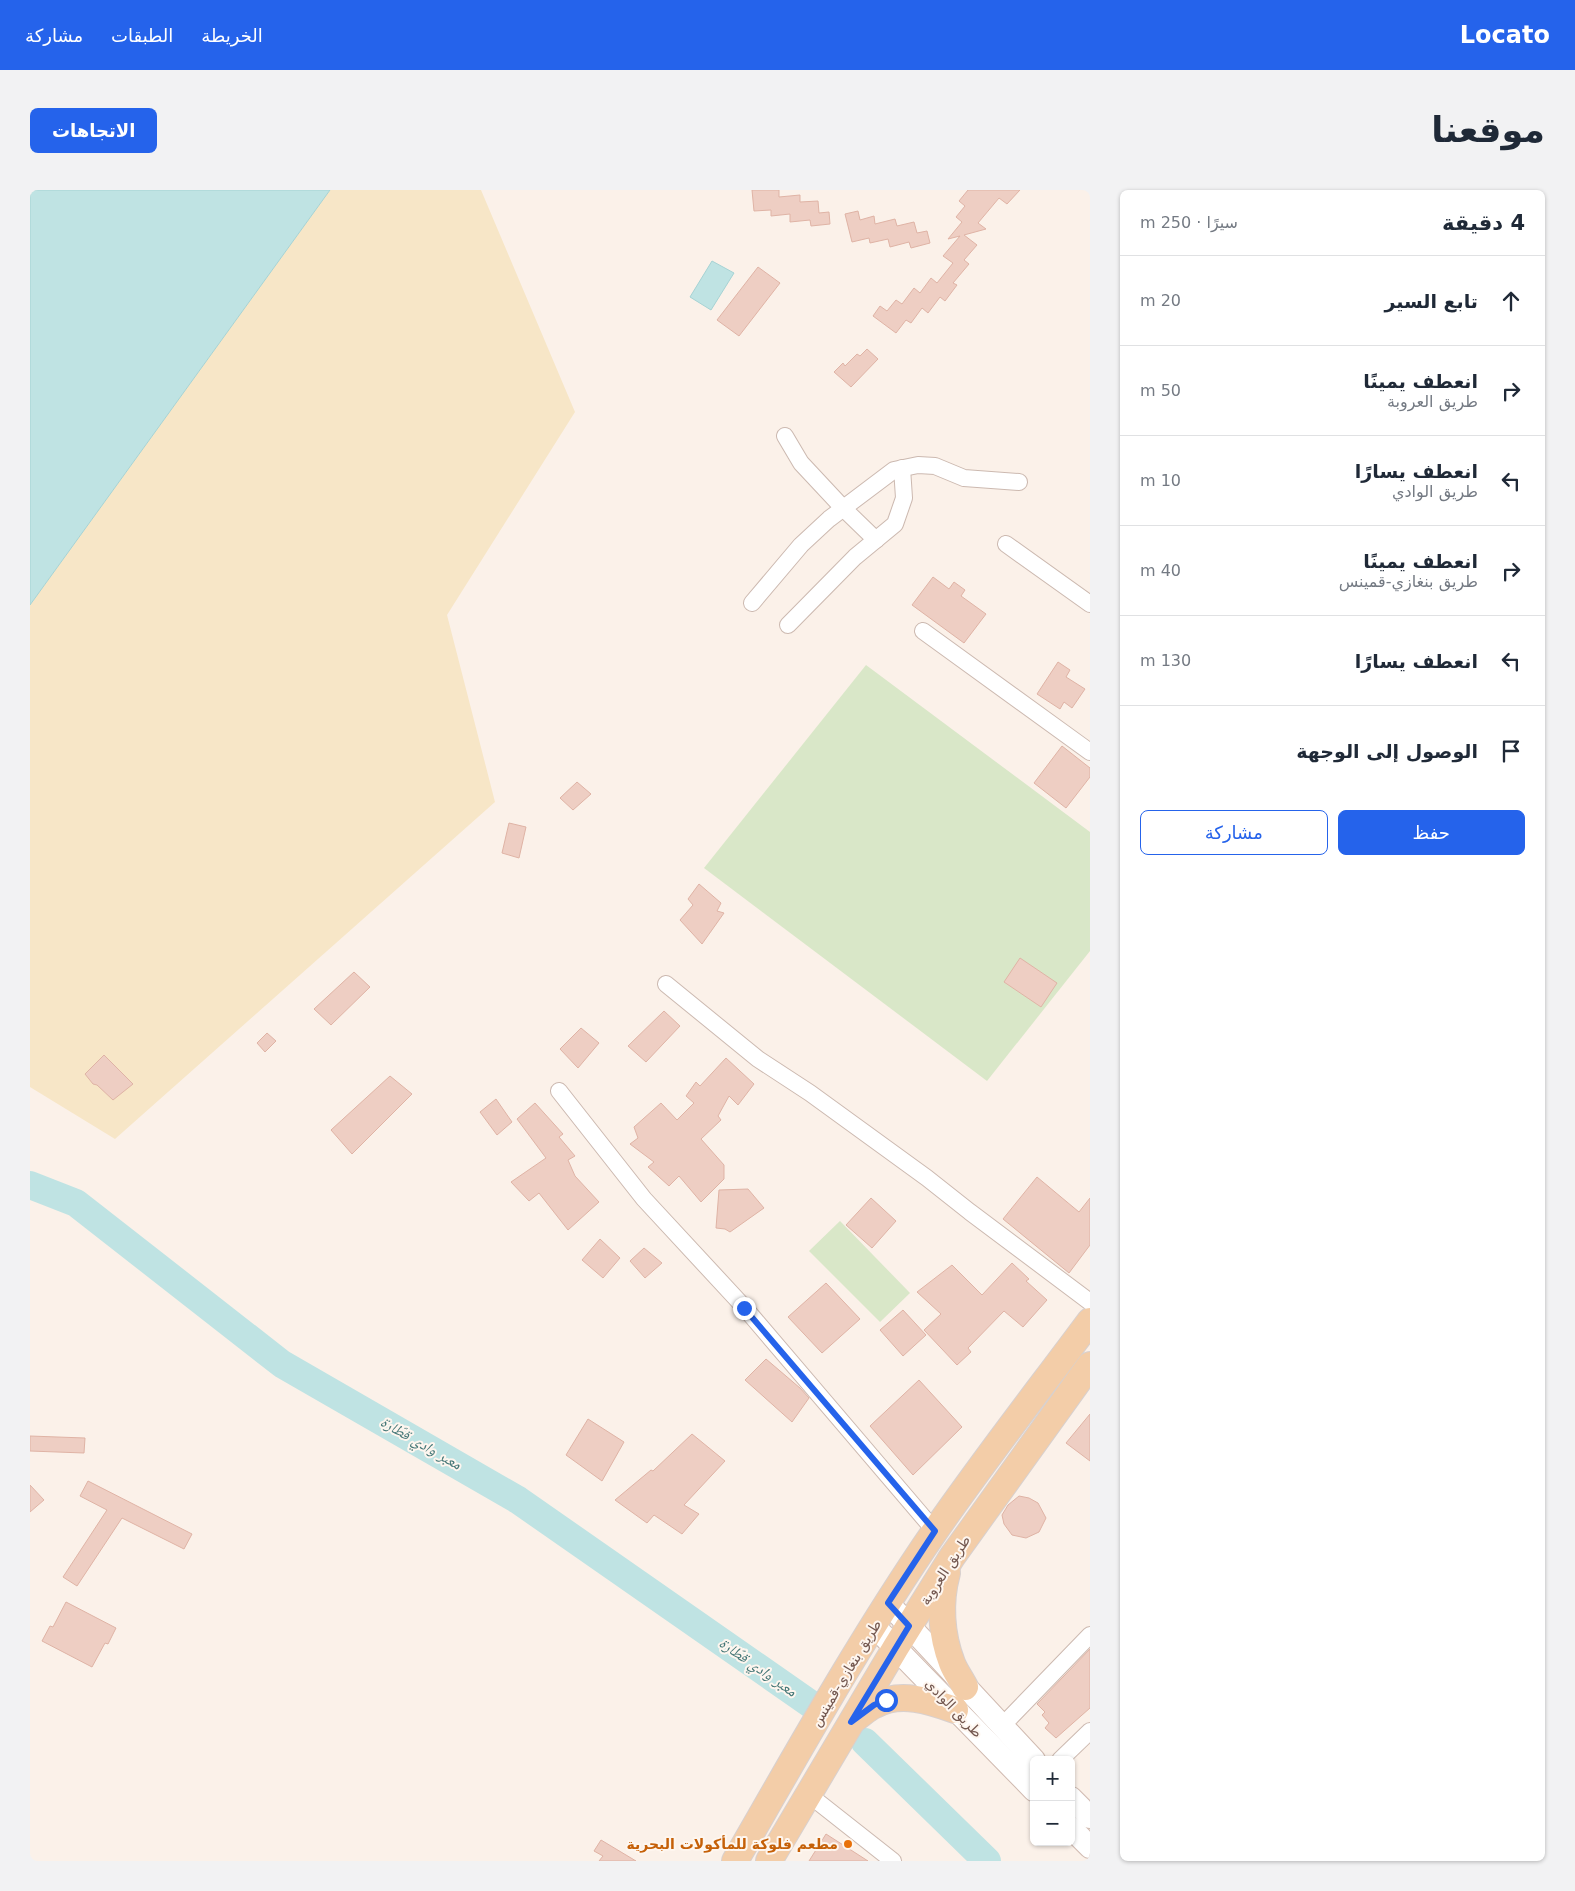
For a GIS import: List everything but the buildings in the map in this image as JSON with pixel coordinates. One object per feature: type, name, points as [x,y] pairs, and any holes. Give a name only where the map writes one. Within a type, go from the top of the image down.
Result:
[{"type":"main road","name":"طريق بنغازي-قمينس","points":[[735,1861],[874,1626],[935,1531],[1090,1321]]},
{"type":"main road","name":"طريق العروبة","points":[[769,1861],[902,1636],[952,1557],[1090,1365]]},
{"type":"main road","points":[[851,1722],[874,1705],[886,1700],[905,1698],[928,1701],[960,1699],[944,1638],[942,1610],[943,1592],[952,1557]]},
{"type":"main road","name":"طريق الوادي","points":[[888,1603],[902,1636],[960,1699],[1030,1785]]},
{"type":"main road","name":"طريق الوادي","points":[[874,1626],[902,1636]]},
{"type":"main road","name":"طريق الوادي","points":[[960,1699],[1001,1727],[1030,1756]]},
{"type":"main road","points":[[1074,1801],[1090,1817]]},
{"type":"main road","points":[[1075,1832],[1090,1847]]},
{"type":"street","points":[[784,436],[801,463],[876,540]]},
{"type":"street","points":[[752,603],[801,544],[843,508],[894,470],[918,465],[935,466],[964,478],[1019,482]]},
{"type":"street","points":[[788,625],[855,558],[895,524],[904,498],[902,468]]},
{"type":"street","points":[[1006,544],[1090,604]]},
{"type":"street","points":[[923,631],[1090,752]]},
{"type":"street","points":[[666,984],[758,1059],[927,1178],[1090,1302]]},
{"type":"street","points":[[559,1091],[644,1199],[744,1308],[935,1531]]},
{"type":"street","points":[[1001,1727],[1090,1635]]},
{"type":"street","points":[[1064,1756],[1090,1731]]},
{"type":"street","points":[[808,1794],[893,1861]]},
{"type":"green space","points":[[866,665],[1090,832],[1090,951],[987,1081],[704,868]]},
{"type":"green space","points":[[840,1221],[910,1293],[880,1322],[809,1251]]},
{"type":"sand","points":[[330,190],[481,190],[575,412],[447,615],[495,802],[115,1139],[30,1087],[30,605]]},
{"type":"water","points":[[30,190],[330,190],[30,605]]},
{"type":"water","points":[[712,261],[734,273],[711,310],[690,297]]},
{"type":"waterway","name":"معبر وادي قطّارة","points":[[30,1185],[76,1203],[282,1364],[518,1500],[812,1705]]},
{"type":"waterway","name":"معبر وادي قطّارة","points":[[865,1742],[987,1861]]},
{"type":"place","name":"مطعم فلوكة للمأكولات البحرية","points":[[848,1844]]},
{"type":"route","points":[[744,1308],[935,1531],[888,1603],[909,1626],[851,1722],[874,1705],[886,1700]]}]
